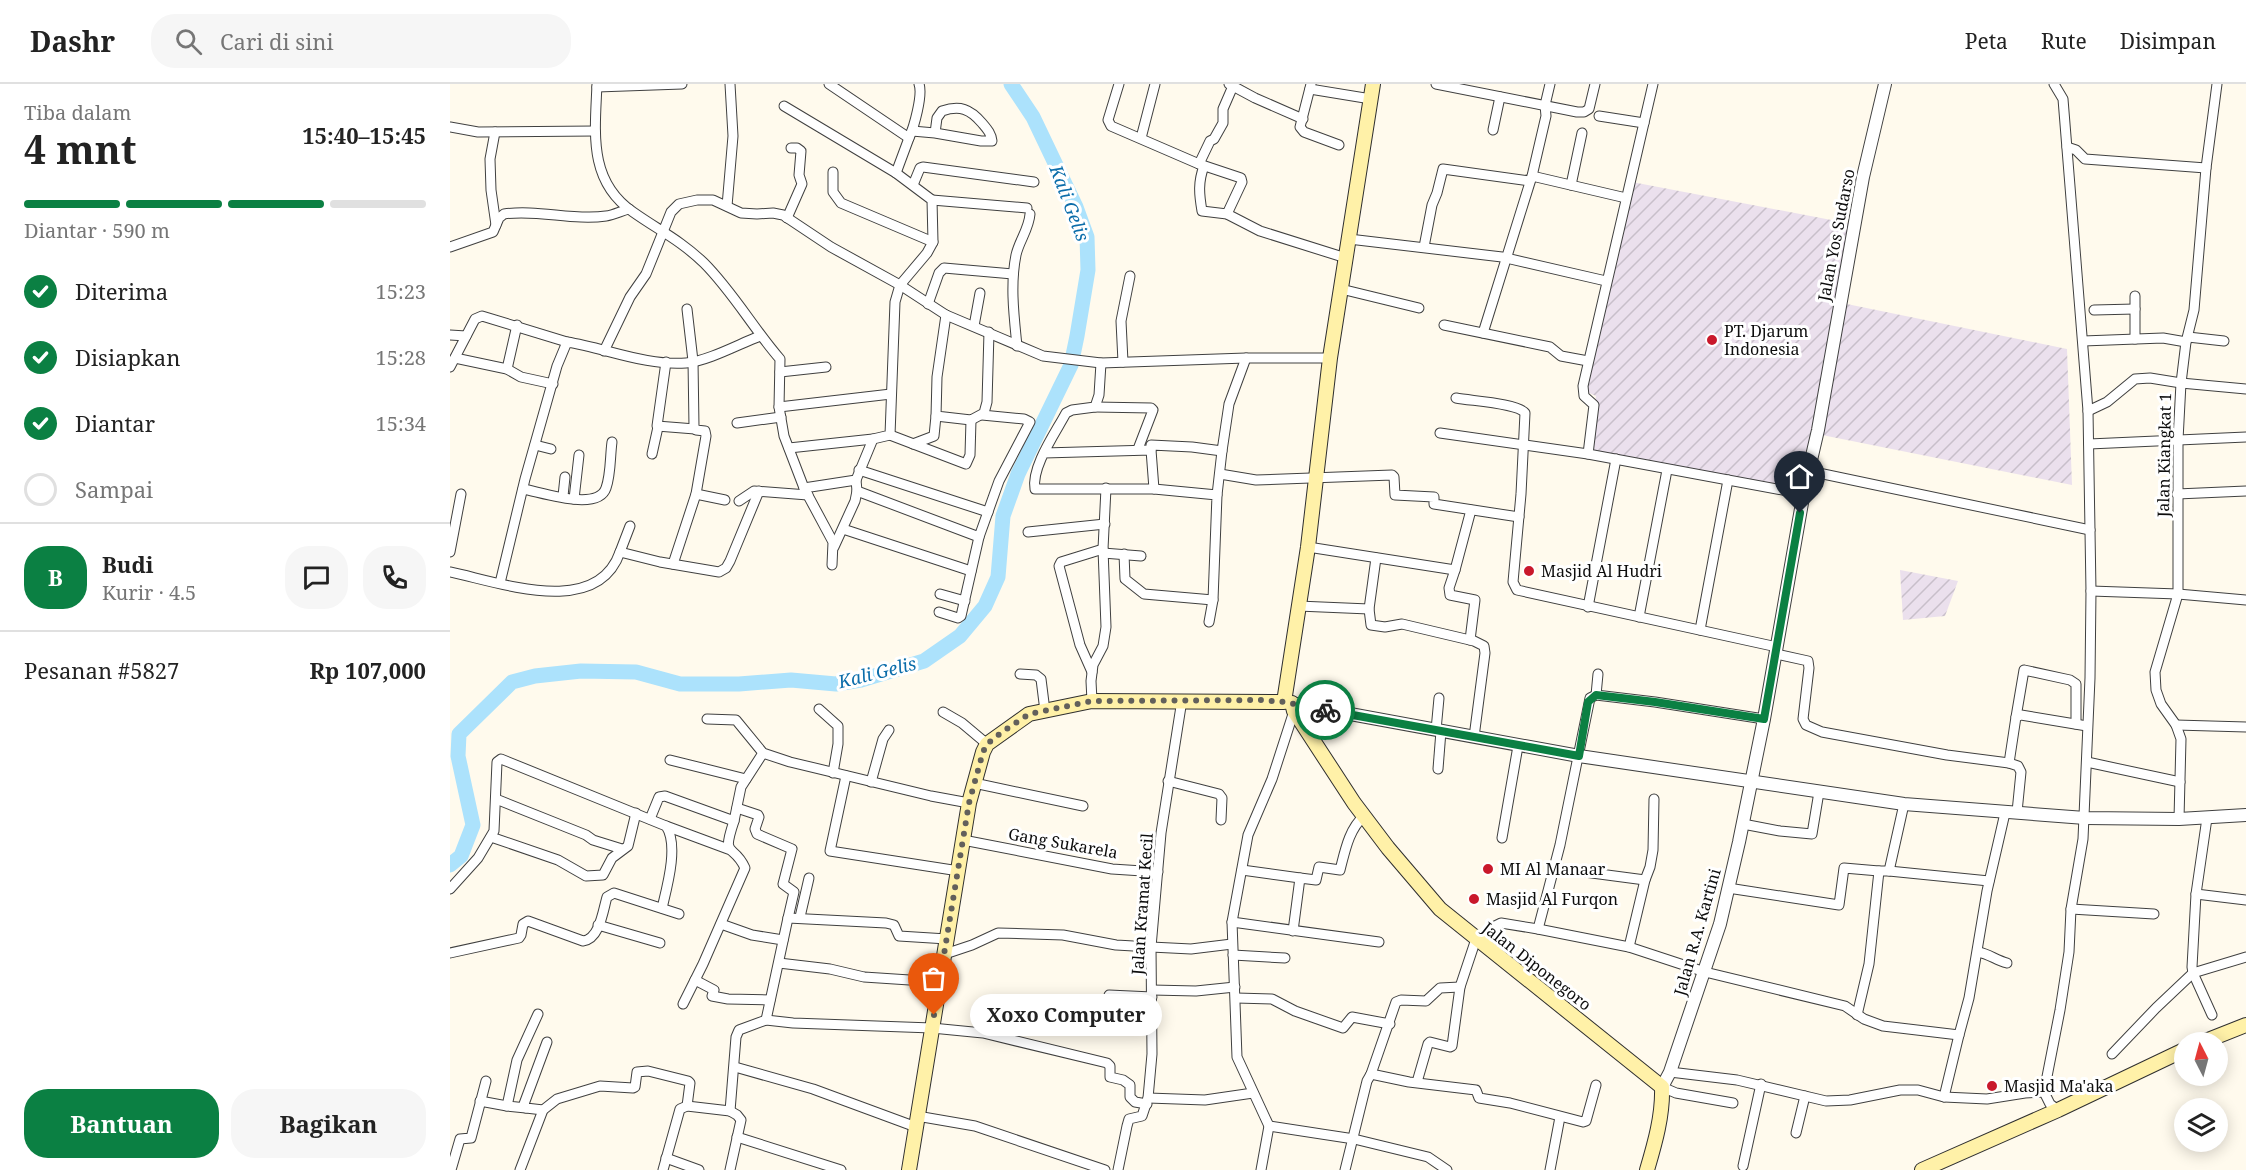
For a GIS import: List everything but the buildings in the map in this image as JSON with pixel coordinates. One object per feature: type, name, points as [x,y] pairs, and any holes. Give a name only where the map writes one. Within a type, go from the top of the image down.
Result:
[{"type":"main road","points":[[909,1170],[969,803],[987,744],[1029,714],[1092,701],[1182,700],[1290,705],[1299,606],[1330,358],[1373,84]]},
{"type":"main road","name":"Jalan Diponegoro","points":[[1290,705],[1364,816],[1440,909],[1662,1087]]},
{"type":"main road","points":[[2228,1032],[2246,1025]]},
{"type":"main road","points":[[1922,1170],[2058,1110],[2174,1055]]},
{"type":"main road","points":[[1647,1170],[1663,1102],[1662,1087]]},
{"type":"street","points":[[682,84],[597,86],[595,130],[598,157],[606,184],[628,209],[686,246],[709,268],[731,293],[760,336],[780,359],[780,412],[789,448],[806,491],[834,547]]},
{"type":"street","points":[[726,206],[733,136],[730,84]]},
{"type":"street","points":[[829,84],[911,135],[935,133],[992,141],[990,133],[975,116],[965,110],[942,111],[937,117],[935,133]]},
{"type":"street","points":[[896,173],[911,135],[920,93],[919,84]]},
{"type":"street","points":[[1119,84],[1108,120],[1109,124],[1202,165],[1243,180],[1227,214]]},
{"type":"street","points":[[1141,138],[1155,84]]},
{"type":"street","points":[[1436,84],[1458,86],[1500,97],[1584,112],[1589,109],[1595,84]]},
{"type":"street","points":[[1483,333],[1531,178],[1546,116],[1545,105],[1550,84]]},
{"type":"street","points":[[1588,454],[1594,405],[1584,396],[1583,392],[1588,361],[1653,84]]},
{"type":"street","name":"Jalan Yos Sudarso","points":[[1752,783],[1863,177],[1885,84]]},
{"type":"street","points":[[2054,84],[2063,99],[2088,411],[2091,591],[2082,725]]},
{"type":"street","name":"Jalan Kiangkat 1","points":[[2179,819],[2181,739],[2176,725],[2161,704],[2156,690],[2155,672],[2173,618],[2178,594],[2177,494],[2181,383],[2187,339],[2194,310],[2206,168],[2217,84]]},
{"type":"street","points":[[1303,119],[1231,85],[1223,109],[1223,123],[1215,138],[1210,142],[1202,165],[1199,189],[1202,211],[1227,214],[1260,231],[1346,258]]},
{"type":"street","points":[[1340,145],[1304,132],[1300,128],[1311,86],[1371,99]]},
{"type":"street","points":[[1493,130],[1500,97]]},
{"type":"street","points":[[784,106],[896,173],[932,200],[1028,211],[1030,221],[1016,252],[1013,274],[1017,346]]},
{"type":"street","points":[[1599,116],[1644,123]]},
{"type":"street","points":[[450,127],[478,132],[595,130]]},
{"type":"street","points":[[495,132],[490,159],[496,227]]},
{"type":"street","points":[[1571,185],[1582,133]]},
{"type":"street","points":[[2067,147],[2076,150],[2085,159],[2206,168]]},
{"type":"street","points":[[787,218],[802,184],[799,175],[801,151],[791,148]]},
{"type":"street","points":[[913,185],[922,167],[1034,182]]},
{"type":"street","points":[[1424,247],[1432,205],[1443,169],[1531,178],[1626,198]]},
{"type":"street","points":[[833,172],[833,192],[841,203],[933,242]]},
{"type":"street","points":[[604,351],[630,297],[646,274],[671,212],[679,204],[697,200],[713,200],[741,213],[773,213],[787,218],[831,247],[900,285],[946,315],[1043,356],[1088,363],[1330,358]]},
{"type":"street","points":[[890,435],[896,302],[900,285],[927,253],[933,242],[932,200]]},
{"type":"street","points":[[450,247],[478,239],[492,232],[499,218],[504,214],[537,213],[592,218],[609,216],[628,209]]},
{"type":"street","points":[[1349,238],[1505,258],[1606,281]]},
{"type":"street","points":[[928,304],[939,273],[944,268],[1013,274]]},
{"type":"street","points":[[1123,362],[1121,322],[1130,276]]},
{"type":"street","points":[[1341,289],[1419,308]]},
{"type":"street","points":[[974,326],[980,293]]},
{"type":"street","points":[[2135,296],[2135,339]]},
{"type":"street","points":[[687,309],[693,361],[695,429]]},
{"type":"street","points":[[2094,310],[2135,309]]},
{"type":"street","points":[[913,444],[934,436],[937,376],[946,315]]},
{"type":"street","points":[[553,384],[521,377],[507,369],[453,362],[475,319],[482,316],[567,342],[666,362],[693,361],[760,336]]},
{"type":"street","points":[[507,369],[517,325]]},
{"type":"street","points":[[1444,325],[1550,347],[1561,356],[1588,361]]},
{"type":"street","points":[[982,415],[987,402],[989,332]]},
{"type":"street","points":[[450,335],[466,336]]},
{"type":"street","points":[[2083,341],[2163,338],[2224,341]]},
{"type":"street","points":[[500,583],[535,445],[557,366],[567,342]]},
{"type":"street","points":[[1209,622],[1213,600],[1217,495],[1222,451],[1229,404],[1246,358]]},
{"type":"street","points":[[652,454],[658,427],[666,362]]},
{"type":"street","points":[[1095,407],[1099,395],[1101,363]]},
{"type":"street","points":[[780,372],[826,367]]},
{"type":"street","points":[[2088,411],[2115,397],[2135,379],[2150,378],[2181,383],[2246,386]]},
{"type":"street","points":[[737,423],[780,412],[891,394]]},
{"type":"street","points":[[1456,398],[1524,411],[1524,447],[1513,582],[1516,590],[1700,630],[1808,661],[1803,719],[1806,725],[1822,732],[2018,766],[2021,772],[2011,813],[1989,881],[1969,998],[1944,1097]]},
{"type":"street","points":[[1138,449],[1152,417],[1151,408],[1095,407],[1072,410],[1066,413],[1044,453],[1034,483],[1035,489],[1154,489],[1217,495]]},
{"type":"street","points":[[936,416],[971,420],[982,415],[1024,419],[1030,422],[999,481],[988,512],[961,617],[939,612]]},
{"type":"street","points":[[789,448],[890,435],[962,464],[967,463],[970,450],[971,420]]},
{"type":"street","points":[[658,427],[695,429],[705,431],[706,436],[696,494],[673,564]]},
{"type":"street","points":[[1440,433],[1524,447],[1588,454],[1804,494]]},
{"type":"street","points":[[2089,444],[2246,437]]},
{"type":"street","points":[[832,565],[834,547],[855,501],[857,475],[873,439]]},
{"type":"street","points":[[523,489],[584,501],[601,496],[604,492],[612,442]]},
{"type":"street","points":[[535,445],[551,449]]},
{"type":"street","points":[[1154,489],[1151,445],[1222,451]]},
{"type":"street","points":[[1044,453],[1150,450]]},
{"type":"street","points":[[574,499],[579,454]]},
{"type":"street","points":[[1588,607],[1616,459]]},
{"type":"street","points":[[1639,617],[1666,470]]},
{"type":"street","points":[[1809,471],[2090,530]]},
{"type":"street","points":[[1220,474],[1256,480],[1392,475],[1395,495],[1434,497],[1434,504],[1519,517]]},
{"type":"street","points":[[739,501],[752,492],[806,491],[857,475],[988,512]]},
{"type":"street","points":[[562,496],[565,477]]},
{"type":"street","points":[[1700,630],[1728,480]]},
{"type":"street","points":[[1092,701],[1093,665],[1104,646],[1106,627],[1103,551],[1106,488]]},
{"type":"street","points":[[857,490],[980,537]]},
{"type":"street","points":[[620,552],[719,572],[726,568],[759,491]]},
{"type":"street","points":[[2177,494],[2246,491]]},
{"type":"street","points":[[450,552],[461,494]]},
{"type":"street","points":[[696,494],[725,500]]},
{"type":"street","points":[[1470,640],[1475,600],[1450,595],[1449,588],[1471,510]]},
{"type":"street","points":[[1028,532],[1105,524]]},
{"type":"street","points":[[450,572],[531,591],[555,592],[577,589],[597,583],[611,571],[630,526]]},
{"type":"street","points":[[843,529],[971,571]]},
{"type":"street","points":[[1308,547],[1455,570]]},
{"type":"street","points":[[1092,672],[1080,645],[1059,566],[1060,562],[1103,551],[1141,556]]},
{"type":"street","points":[[1124,554],[1125,579],[1140,592],[1213,600]]},
{"type":"street","points":[[1376,558],[1369,609],[1369,621],[1373,626],[1385,627],[1402,624],[1481,643],[1485,653],[1474,737]]},
{"type":"street","points":[[2091,591],[2178,594],[2246,600]]},
{"type":"street","points":[[940,594],[964,601]]},
{"type":"street","points":[[1299,606],[1369,609]]},
{"type":"street","points":[[2009,763],[2025,670],[2070,680],[2076,684],[2086,762],[2085,818],[2071,909],[2069,952],[2064,987],[2044,1092],[2050,1104],[2058,1110]]},
{"type":"street","points":[[1020,674],[1036,675],[1041,679],[1045,711]]},
{"type":"street","points":[[1538,929],[1579,756],[1588,702],[1596,695],[1599,674]]},
{"type":"street","points":[[1596,695],[1764,719]]},
{"type":"street","points":[[1438,769],[1439,698]]},
{"type":"street","name":"Jalan Kramat Kecil","points":[[1147,1101],[1152,1054],[1151,947],[1168,781],[1182,700]]},
{"type":"street","points":[[1261,1170],[1269,1126],[1237,1057],[1232,922],[1248,836],[1272,779],[1290,705],[1579,756],[1904,804],[2085,818],[2179,819],[2246,816]]},
{"type":"street","points":[[819,709],[838,726],[838,744],[833,773]]},
{"type":"street","points":[[943,712],[962,723],[987,744]]},
{"type":"street","points":[[2016,717],[2021,715],[2082,725]]},
{"type":"street","points":[[707,719],[736,720],[763,753],[790,762],[969,803]]},
{"type":"street","points":[[2176,725],[2246,727]]},
{"type":"street","points":[[871,782],[883,739],[889,730]]},
{"type":"street","points":[[1502,838],[1518,746]]},
{"type":"street","points":[[728,849],[727,842],[741,787],[763,753]]},
{"type":"street","points":[[450,889],[478,858],[491,837],[495,822],[497,762],[501,759],[728,849],[745,868],[696,980],[683,1004]]},
{"type":"street","points":[[670,760],[746,780]]},
{"type":"street","points":[[2086,762],[2180,782]]},
{"type":"street","points":[[846,776],[830,851],[958,871]]},
{"type":"street","points":[[1168,781],[1219,794],[1222,798],[1221,820]]},
{"type":"street","points":[[974,783],[1083,806]]},
{"type":"street","name":"Jalan R.A. Kartini","points":[[1662,1087],[1670,1072],[1705,972],[1728,888],[1752,783]]},
{"type":"street","points":[[1743,824],[1797,834],[1812,834],[1819,792]]},
{"type":"street","points":[[650,819],[656,801],[659,797],[665,796],[734,821]]},
{"type":"street","points":[[496,799],[586,835],[592,840],[622,849]]},
{"type":"street","points":[[1629,947],[1653,850],[1654,799]]},
{"type":"street","points":[[1889,871],[1904,804]]},
{"type":"street","points":[[737,808],[758,815],[755,829],[757,834],[792,849],[783,884],[794,892],[766,1020]]},
{"type":"street","points":[[491,837],[558,861],[586,876],[604,875],[612,858],[629,843],[636,813]]},
{"type":"street","points":[[1242,870],[1316,880],[1319,867],[1340,870],[1356,822],[1364,816]]},
{"type":"street","points":[[2207,818],[2196,894],[2193,974],[2212,1015]]},
{"type":"street","points":[[662,908],[672,872],[669,832],[666,826]]},
{"type":"street","name":"Gang Sukarela","points":[[963,840],[1112,869],[1158,872]]},
{"type":"street","points":[[1554,868],[1645,880]]},
{"type":"street","points":[[1728,888],[1839,905],[1844,868],[1989,881]]},
{"type":"street","points":[[1857,1015],[1869,964],[1879,872]]},
{"type":"street","points":[[800,917],[809,878]]},
{"type":"street","points":[[1293,931],[1300,878]]},
{"type":"street","points":[[450,953],[519,938],[526,921],[583,941],[593,938],[607,897],[614,893],[679,914]]},
{"type":"street","points":[[2196,894],[2246,900]]},
{"type":"street","points":[[2071,909],[2154,914]]},
{"type":"street","points":[[788,918],[886,923],[894,925],[899,936],[947,939]]},
{"type":"street","points":[[1232,922],[1379,942]]},
{"type":"street","points":[[1417,1082],[1428,1044],[1430,1042],[1452,1046],[1460,987],[1478,941],[1501,922],[1629,947],[1705,972],[1845,1006],[1857,1015],[1883,1026],[1959,1035]]},
{"type":"street","points":[[721,924],[752,935],[783,940]]},
{"type":"street","points":[[598,925],[660,944]]},
{"type":"street","points":[[945,954],[998,933],[1064,935],[1116,945],[1191,949],[1232,944]]},
{"type":"street","points":[[1978,952],[1990,954],[1997,960],[2007,963]]},
{"type":"street","points":[[1233,955],[1285,958]]},
{"type":"street","points":[[2112,1054],[2156,1008],[2193,974],[2246,957]]},
{"type":"street","points":[[779,963],[864,976],[940,982]]},
{"type":"street","points":[[696,980],[714,990],[712,996],[770,1000]]},
{"type":"street","points":[[1109,995],[1235,987]]},
{"type":"street","points":[[1345,1170],[1367,1081],[1390,1024],[1396,1002],[1401,1000],[1426,1001],[1440,988],[1460,987]]},
{"type":"street","points":[[1236,998],[1272,999],[1296,1011],[1343,1028],[1352,1017],[1390,1024]]},
{"type":"street","points":[[507,1106],[517,1060],[538,1014]]},
{"type":"street","points":[[730,1111],[736,1037],[740,1030],[766,1020],[932,1028],[983,1033],[1107,1063],[1110,1066],[1110,1077],[1123,1080],[1130,1085],[1130,1097],[1135,1102],[1205,1100],[1253,1093]]},
{"type":"street","points":[[525,1108],[525,1097],[547,1042]]},
{"type":"street","points":[[735,1067],[916,1122],[975,1126],[1105,1170]]},
{"type":"street","points":[[520,1170],[543,1110],[570,1094],[600,1086],[633,1088],[636,1075],[640,1071],[688,1081],[690,1083],[687,1106]]},
{"type":"street","points":[[1670,1072],[1761,1084],[1826,1101],[1850,1100],[1900,1090],[1918,1090],[1944,1097],[1987,1099],[2044,1092]]},
{"type":"street","points":[[1371,1074],[1476,1090],[1479,1098],[1586,1121],[1596,1085]]},
{"type":"street","points":[[451,1170],[460,1138],[471,1138],[486,1081]]},
{"type":"street","points":[[1743,1166],[1761,1084]]},
{"type":"street","points":[[1662,1087],[1679,1094],[1733,1103]]},
{"type":"street","points":[[1796,1133],[1805,1096]]},
{"type":"street","points":[[480,1101],[543,1110]]},
{"type":"street","points":[[1118,1170],[1126,1126],[1130,1119],[1142,1116],[1147,1101]]},
{"type":"street","points":[[663,1170],[680,1109],[687,1106],[730,1111],[737,1114],[741,1120],[730,1170]]},
{"type":"street","points":[[1550,1170],[1560,1117]]},
{"type":"street","points":[[1269,1126],[1354,1139],[1428,1156],[1437,1166],[1447,1170]]},
{"type":"street","points":[[737,1137],[841,1170]]},
{"type":"street","points":[[666,1158],[699,1170]]},
{"type":"shaded area","points":[[1632,182],[1852,224],[1837,302],[2067,349],[2072,485],[1812,433],[1800,490],[1589,449],[1596,396],[1585,391]]},
{"type":"shaded area","points":[[1900,570],[1958,581],[1945,616],[1903,620]]},
{"type":"waterway","name":"Kali Gelis","points":[[450,865],[461,856],[473,825],[458,756],[459,734],[512,682],[535,676],[581,671],[636,672],[680,684],[739,684],[791,680],[836,684],[861,680],[924,661],[960,636],[985,606],[998,577],[1003,516],[1018,474],[1071,365],[1088,270],[1087,237],[1076,207],[1033,117],[1011,84]]},
{"type":"way so far","points":[[934,1015],[969,803],[983,752],[987,744],[1002,732],[1029,714],[1092,701],[1261,700],[1325,710]]},
{"type":"place","name":"PT. Djarum Indonesia","points":[[1712,340]]},
{"type":"place","name":"Masjid Al Hudri","points":[[1529,571]]},
{"type":"place","name":"MI Al Manaar","points":[[1488,869]]},
{"type":"place","name":"Masjid Al Furqon","points":[[1474,899]]},
{"type":"place","name":"Xoxo Computer","points":[[934,1015]]},
{"type":"place","name":"Masjid Ma'aka","points":[[1992,1086]]},
{"type":"route","points":[[1325,710],[1579,756],[1588,702],[1596,695],[1764,719],[1800,513]]}]
